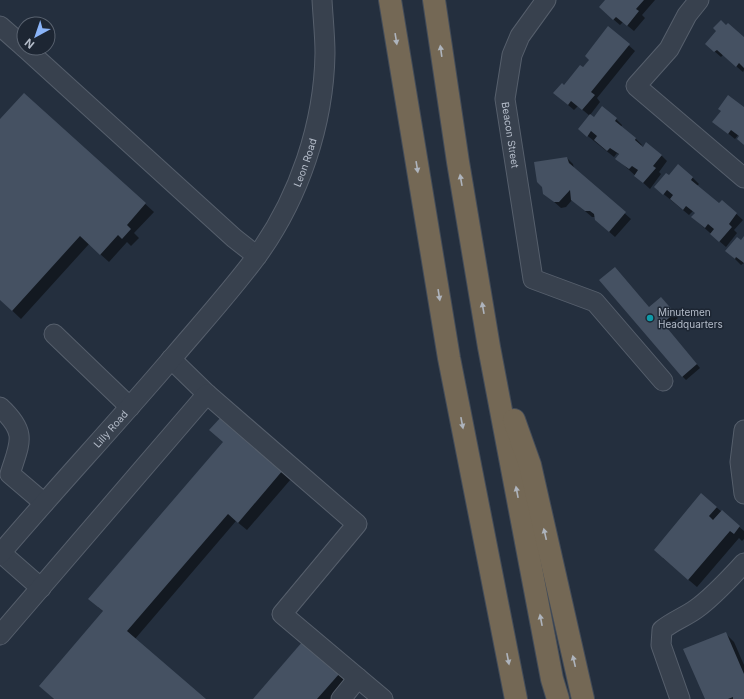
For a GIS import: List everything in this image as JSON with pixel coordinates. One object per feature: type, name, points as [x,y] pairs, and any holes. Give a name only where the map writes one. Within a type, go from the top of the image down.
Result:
[{"type":"highway","points":[[390,0],[449,358],[516,699]]},
{"type":"highway","points":[[434,0],[458,162],[489,346],[551,672],[558,699]]},
{"type":"highway","points":[[489,346],[530,465],[583,699]]},
{"type":"street","name":"Leon Road","points":[[220,302],[257,256],[286,208],[306,160],[319,107],[325,53],[322,0]]},
{"type":"street","name":"Beacon Street","points":[[546,0],[520,36],[512,55],[505,99],[533,278],[595,302],[663,381]]},
{"type":"street","points":[[699,0],[687,15],[669,49],[636,86],[744,178]]},
{"type":"street","points":[[0,26],[16,40]]},
{"type":"street","points":[[34,56],[222,228],[257,256]]},
{"type":"street","name":"Lilly Road","points":[[0,553],[130,407],[220,302]]},
{"type":"street","points":[[54,334],[130,407]]},
{"type":"street","points":[[171,359],[207,394],[357,524],[282,614],[383,699]]},
{"type":"street","points":[[0,635],[207,394]]},
{"type":"street","points":[[0,406],[13,419],[21,439],[10,474],[44,503]]},
{"type":"street","points":[[744,430],[740,462],[744,494]]},
{"type":"street","points":[[0,553],[40,588]]},
{"type":"street","points":[[680,699],[661,645],[662,630],[696,609],[714,594],[744,563]]},
{"type":"street","points":[[341,699],[358,678]]},
{"type":"building","points":[[605,0],[644,0],[636,9],[639,11],[627,26],[616,17],[613,20],[599,7]]},
{"type":"building","points":[[721,20],[726,25],[728,23],[744,37],[744,68],[739,63],[736,67],[717,50],[714,52],[705,44],[716,31],[713,28]]},
{"type":"building","points":[[608,26],[630,44],[591,92],[595,95],[582,110],[571,101],[568,105],[553,93],[562,83],[564,85],[580,65],[583,67],[589,60],[585,56]]},
{"type":"building","points":[[24,93],[146,203],[127,225],[131,229],[122,239],[118,235],[100,255],[80,236],[12,311],[0,300],[0,119]]},
{"type":"building","points":[[728,95],[744,107],[744,145],[737,139],[739,136],[731,130],[728,134],[712,122],[721,111],[718,109]]},
{"type":"building","points":[[602,106],[617,118],[615,121],[636,138],[635,140],[643,147],[646,142],[662,155],[653,166],[656,168],[643,183],[634,176],[638,170],[632,166],[629,169],[615,159],[619,154],[610,148],[607,151],[594,140],[597,136],[591,131],[587,137],[578,129],[590,114],[594,117]]},
{"type":"building","points":[[567,157],[569,163],[626,212],[609,232],[595,220],[594,214],[590,211],[585,211],[571,200],[570,190],[559,202],[554,202],[543,194],[542,187],[537,182],[534,162]]},
{"type":"building","points":[[678,164],[693,177],[691,180],[719,203],[722,200],[737,213],[729,224],[732,227],[719,242],[710,234],[714,229],[708,224],[705,228],[691,217],[695,213],[686,206],[683,210],[670,199],[673,195],[667,190],[663,195],[654,187],[666,173],[669,175]]},
{"type":"building","points":[[744,236],[744,263],[736,257],[735,259],[725,251],[737,237],[741,240]]},
{"type":"building","name":"Minutemen Headquarters","points":[[615,267],[649,307],[661,297],[675,313],[663,323],[697,364],[682,377],[599,280]]},
{"type":"building","points":[[221,417],[283,470],[238,523],[228,514],[127,631],[206,699],[54,699],[39,686],[103,611],[88,599],[223,442],[209,430]]},
{"type":"building","points":[[701,493],[717,507],[709,516],[713,520],[722,510],[740,526],[734,534],[730,531],[688,580],[654,550]]},
{"type":"building","points":[[726,632],[744,674],[744,699],[733,699],[733,697],[728,699],[705,699],[683,649]]},
{"type":"building","points":[[303,641],[340,673],[317,699],[253,699]]},
{"type":"place","name":"Minutemen Headquarters","points":[[650,318]]}]
